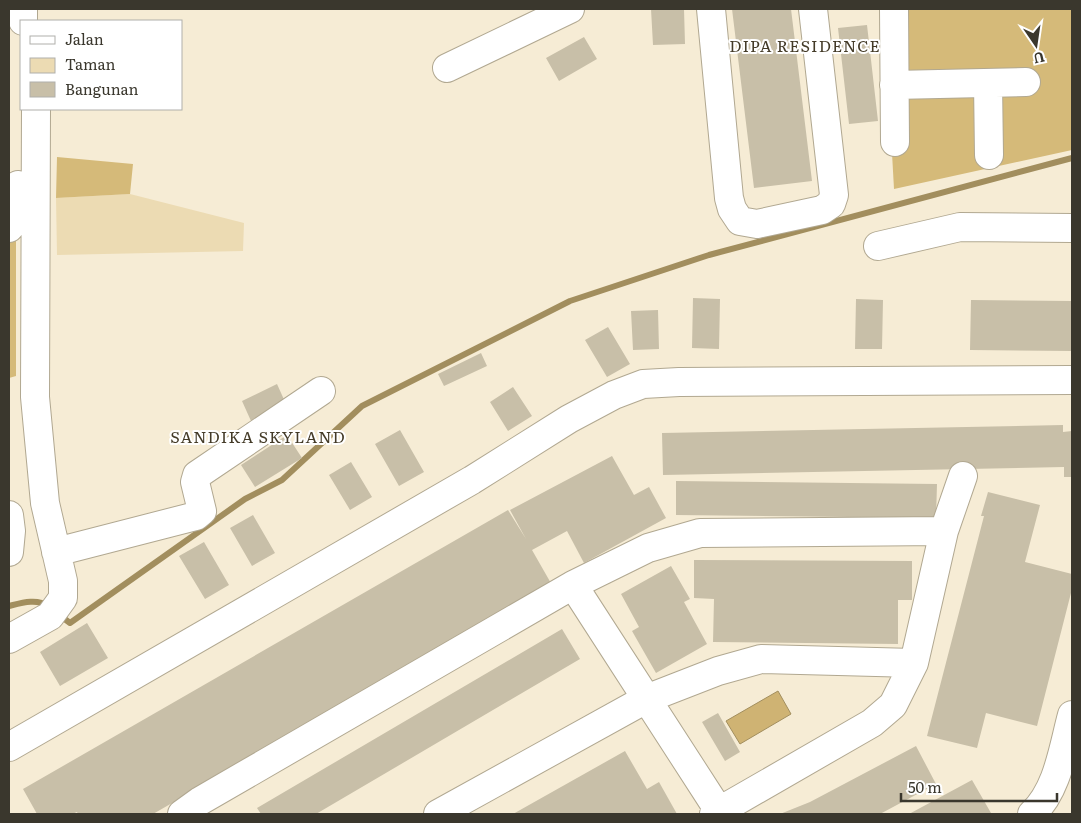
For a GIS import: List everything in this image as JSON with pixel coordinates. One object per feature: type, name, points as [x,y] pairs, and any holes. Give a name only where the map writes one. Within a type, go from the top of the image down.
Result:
[{"type":"street","points":[[447,68],[570,9]]},
{"type":"street","points":[[711,9],[729,198],[732,209],[740,221],[757,224],[822,210],[831,204],[834,194],[813,9]]},
{"type":"street","points":[[894,9],[895,142]]},
{"type":"street","points":[[894,85],[1026,82]]},
{"type":"street","points":[[988,83],[989,155]]},
{"type":"street","points":[[9,228],[16,220],[22,110]]},
{"type":"street","points":[[9,639],[57,607],[63,581],[45,502],[34,397],[36,110]]},
{"type":"street","points":[[878,246],[960,227],[1072,228]]},
{"type":"street","points":[[9,747],[472,480],[569,419],[614,395],[643,384],[679,382],[1072,380]]},
{"type":"street","points":[[56,552],[196,516],[202,511],[195,482],[198,475],[321,391]]},
{"type":"street","points":[[573,585],[718,813],[872,723],[894,705],[914,663],[944,531],[963,476]]},
{"type":"street","points":[[9,516],[11,531],[9,552]]},
{"type":"street","points":[[201,810],[573,585],[648,548],[700,533],[944,531]]},
{"type":"street","points":[[438,814],[646,699],[718,671],[761,659],[914,663]]},
{"type":"street","points":[[1032,814],[1043,804],[1053,783],[1072,715]]},
{"type":"green space","points":[[130,194],[244,223],[243,251],[57,255],[56,198]]},
{"type":"shaded area","points":[[884,9],[1072,9],[1072,150],[894,189]]},
{"type":"shaded area","points":[[57,157],[133,164],[130,194],[56,198]]},
{"type":"shaded area","points":[[16,241],[16,376],[9,378],[9,242]]},
{"type":"shaded area","points":[[778,691],[791,714],[740,744],[726,721]]},
{"type":"building","points":[[651,9],[684,9],[685,44],[653,45]]},
{"type":"building","points":[[732,9],[791,9],[812,181],[754,188]]},
{"type":"building","points":[[867,25],[878,121],[849,124],[838,28]]},
{"type":"building","points":[[584,37],[597,59],[559,81],[546,58]]},
{"type":"building","points":[[693,298],[720,299],[719,349],[692,348]]},
{"type":"building","points":[[856,299],[883,300],[882,349],[855,349]]},
{"type":"building","points":[[971,300],[1072,301],[1072,351],[970,350]]},
{"type":"building","points":[[658,310],[659,349],[633,350],[631,311]]},
{"type":"building","points":[[608,327],[630,364],[607,377],[585,340]]},
{"type":"building","points":[[481,353],[487,366],[444,386],[438,374]]},
{"type":"building","points":[[277,384],[286,404],[251,421],[242,401]]},
{"type":"building","points":[[513,387],[532,416],[508,431],[490,402]]},
{"type":"building","points":[[1063,425],[1063,432],[1072,431],[1072,477],[1064,477],[1064,467],[663,475],[662,433]]},
{"type":"building","points":[[400,430],[424,472],[399,486],[375,444]]},
{"type":"building","points":[[287,435],[302,458],[255,487],[241,465]]},
{"type":"building","points":[[612,456],[634,495],[649,487],[666,518],[584,563],[567,531],[532,550],[552,585],[153,814],[78,814],[77,812],[72,814],[37,814],[23,789],[508,510],[526,539],[510,510]]},
{"type":"building","points":[[351,462],[372,497],[350,510],[329,475]]},
{"type":"building","points":[[676,481],[937,484],[936,518],[676,515]]},
{"type":"building","points":[[988,492],[1040,505],[1025,562],[1072,574],[1072,589],[1037,726],[986,713],[977,748],[927,736],[984,516],[981,516]]},
{"type":"building","points":[[253,515],[275,553],[252,566],[230,528]]},
{"type":"building","points":[[204,542],[229,585],[205,599],[179,556]]},
{"type":"building","points":[[694,560],[912,561],[912,600],[898,600],[898,644],[713,642],[714,599],[694,598]]},
{"type":"building","points":[[671,566],[690,599],[684,602],[707,644],[656,673],[632,631],[639,627],[621,594]]},
{"type":"building","points":[[87,623],[108,658],[60,686],[40,652]]},
{"type":"building","points":[[562,629],[580,659],[316,814],[261,814],[257,808]]},
{"type":"building","points":[[718,713],[740,752],[725,761],[702,722]]},
{"type":"building","points":[[916,746],[936,784],[880,814],[780,814],[810,802]]},
{"type":"building","points":[[625,751],[647,789],[659,782],[677,814],[513,814]]},
{"type":"building","points":[[972,780],[991,813],[909,814]]},
{"type":"waterway","points":[[58,614],[70,623],[245,499],[282,480],[362,406],[570,301],[709,255],[1072,158]]},
{"type":"waterway","points":[[9,606],[34,602],[48,606]]},
{"type":"district","name":"DIPA RESIDENCE","points":[[805,45]]},
{"type":"district","name":"SANDIKA SKYLAND","points":[[258,436]]}]
